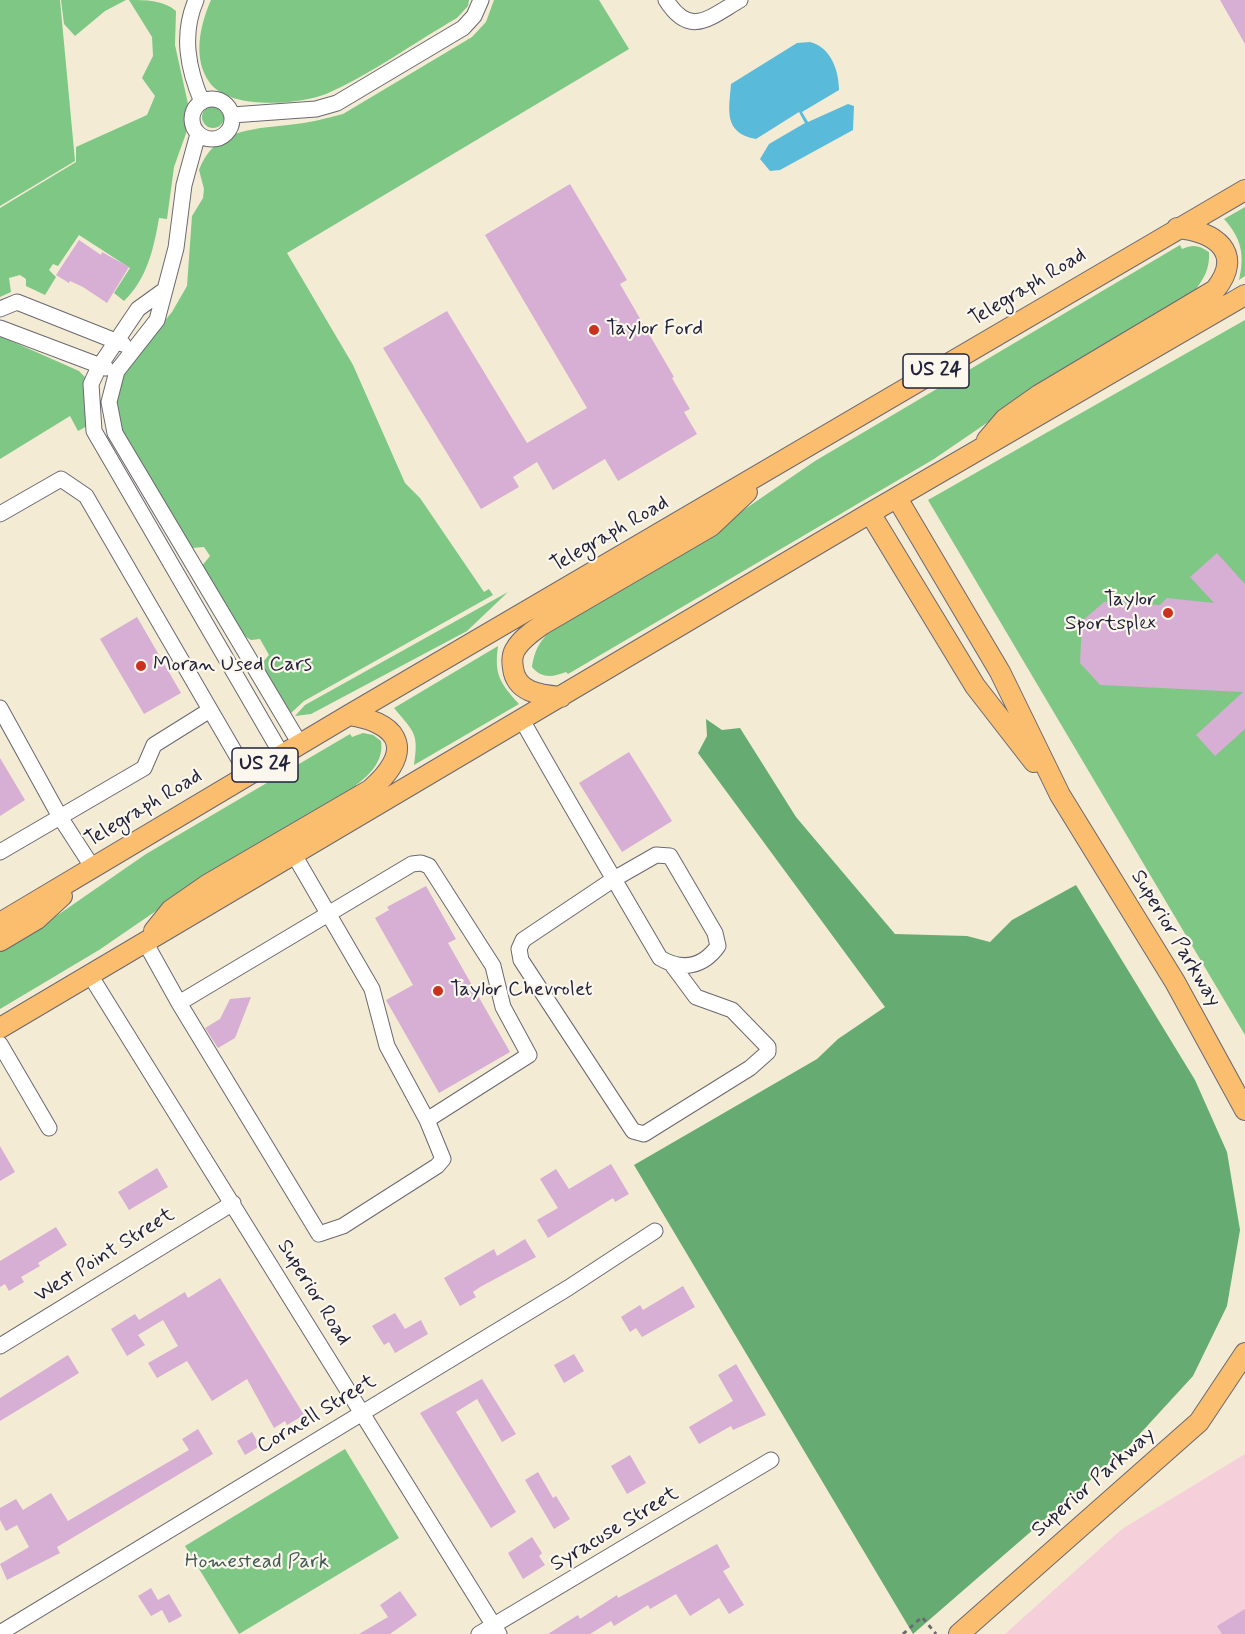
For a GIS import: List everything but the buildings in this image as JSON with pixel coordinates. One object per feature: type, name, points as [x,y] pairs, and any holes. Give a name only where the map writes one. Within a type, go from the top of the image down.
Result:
[{"type":"main road","name":"Telegraph Road","points":[[0,924],[349,715],[1245,190]]},
{"type":"main road","points":[[975,453],[1005,419],[1039,395],[1215,290],[1226,271],[1226,257],[1222,247],[1216,239],[1205,232],[1177,228]]},
{"type":"main road","points":[[0,1028],[870,513],[1245,295]]},
{"type":"main road","points":[[561,698],[535,694],[525,689],[517,680],[512,658],[514,650],[524,638],[543,624],[711,526],[772,468]]},
{"type":"main road","name":"Superior Parkway","points":[[897,498],[1000,672],[1060,795],[1175,982],[1245,1110]]},
{"type":"main road","name":"Superior Parkway","points":[[870,513],[975,686],[1060,795]]},
{"type":"main road","points":[[145,942],[171,910],[207,885],[370,790],[386,776],[394,766],[397,754],[396,742],[389,730],[378,722],[349,715]]},
{"type":"main road","points":[[0,941],[36,919],[93,868]]},
{"type":"main road","name":"Superior Parkway","points":[[958,1634],[1199,1422],[1245,1353]]},
{"type":"street","points":[[232,115],[316,109],[337,103],[463,28],[474,16],[481,0]]},
{"type":"street","points":[[666,0],[675,14],[687,22],[696,23],[740,0]]},
{"type":"street","points":[[191,2],[187,53],[202,102]]},
{"type":"street","points":[[198,134],[210,139],[222,137],[230,128],[232,115],[225,104],[220,101],[202,102]]},
{"type":"street","points":[[202,102],[192,117],[198,134],[184,185],[176,248],[157,320],[117,371],[109,402],[115,433],[300,744]]},
{"type":"street","points":[[163,291],[138,309],[99,367],[91,384],[94,431],[282,755]]},
{"type":"street","points":[[0,309],[17,302],[134,349]]},
{"type":"street","points":[[0,328],[99,367],[117,371]]},
{"type":"street","points":[[0,514],[61,479],[86,496],[248,775]]},
{"type":"street","points":[[176,572],[192,563]]},
{"type":"street","points":[[0,708],[60,817],[93,868]]},
{"type":"street","points":[[0,852],[144,768],[154,745],[210,710]]},
{"type":"street","points":[[522,720],[614,879],[660,958],[673,966],[696,997],[732,1010],[768,1047],[768,1052],[750,1068],[644,1134],[637,1133],[628,1123],[521,960],[519,949],[523,940],[614,879],[656,855],[670,856],[716,933],[718,946],[711,956],[701,962],[673,966]]},
{"type":"street","points":[[145,942],[179,1003],[319,1234],[343,1226],[437,1166],[443,1159],[427,1120],[387,1046],[372,989],[293,853]]},
{"type":"street","points":[[179,1003],[412,864],[421,862],[434,872],[493,966],[503,1007],[529,1055],[427,1120]]},
{"type":"street","name":"Superior Road","points":[[90,975],[497,1630]]},
{"type":"street","points":[[0,1044],[50,1128]]},
{"type":"street","name":"West Point Street","points":[[0,1346],[233,1203]]},
{"type":"street","name":"Cornell Street","points":[[0,1633],[568,1288],[655,1231]]},
{"type":"street","name":"Syracuse Street","points":[[479,1634],[497,1630],[771,1460]]},
{"type":"path","points":[[903,1634],[922,1617],[936,1634]]},
{"type":"shaded area","points":[[1245,1454],[1245,1634],[1005,1634],[1122,1529]]},
{"type":"green space","points":[[0,0],[60,0],[75,161],[0,206]]},
{"type":"green space","points":[[61,0],[126,0],[105,11],[75,36],[64,24]]},
{"type":"green space","points":[[129,0],[160,3],[176,11],[175,45],[190,113],[189,125],[174,167],[167,219],[159,218],[152,252],[144,273],[124,301],[114,293],[130,268],[79,235],[58,266],[53,264],[49,270],[56,277],[45,295],[26,286],[26,279],[20,275],[9,278],[11,292],[0,297],[0,208],[76,162],[76,147],[147,115],[155,96],[142,78],[153,56],[152,37]]},
{"type":"green space","points":[[211,0],[469,0],[468,6],[457,18],[343,86],[314,98],[265,103],[233,98],[220,92],[204,74],[200,53],[201,31]]},
{"type":"green space","points":[[494,0],[599,0],[629,49],[287,253],[353,365],[405,483],[420,498],[484,592],[489,589],[493,595],[304,701],[291,713],[263,668],[263,662],[269,655],[260,639],[251,640],[241,634],[201,567],[210,556],[204,547],[192,548],[187,544],[121,433],[116,410],[117,390],[123,371],[172,312],[187,286],[192,216],[203,198],[204,189],[199,170],[214,147],[224,139],[248,130],[309,122],[343,114],[472,37],[486,22]]},
{"type":"green space","points":[[213,106],[221,109],[224,117],[221,125],[213,128],[205,125],[202,117],[205,109]]},
{"type":"green space","points":[[1245,207],[1245,276],[1239,280],[1242,262],[1240,247],[1224,219]]},
{"type":"green space","points":[[1180,245],[1182,249],[1196,246],[1209,252],[1206,274],[1193,293],[1035,390],[934,459],[568,674],[566,672],[552,676],[544,675],[532,667],[540,643],[559,625],[732,518],[815,461]]},
{"type":"green space","points":[[1245,320],[1245,1035],[928,500]]},
{"type":"green space","points":[[0,336],[79,371],[85,377],[89,425],[78,431],[70,416],[0,459]]},
{"type":"green space","points":[[508,592],[467,631],[311,714],[295,716],[305,705]]},
{"type":"green space","points":[[498,646],[497,664],[500,678],[519,704],[414,765],[415,739],[394,708]]},
{"type":"green space","points":[[706,719],[722,730],[740,728],[796,817],[895,934],[967,936],[990,942],[1012,920],[1076,885],[1195,1080],[1227,1152],[1240,1230],[1227,1306],[1193,1376],[1126,1449],[913,1634],[634,1165],[817,1059],[838,1039],[885,1007],[698,753],[707,736]]},
{"type":"green space","points":[[363,733],[373,735],[381,741],[381,748],[375,766],[356,785],[358,788],[210,874],[99,950],[0,1009],[0,950],[39,928],[146,854],[350,734],[352,737]]},
{"type":"green space","name":"Homestead Park","points":[[345,1449],[399,1538],[239,1634],[185,1546]]},
{"type":"water","points":[[810,42],[828,54],[835,68],[839,90],[802,112],[808,122],[848,104],[854,106],[853,130],[780,170],[770,171],[760,159],[769,144],[805,123],[799,112],[756,139],[745,136],[738,132],[730,119],[731,84],[797,43]]},
{"type":"place","name":"Taylor Ford","points":[[594,330]]},
{"type":"place","name":"Taylor Sportsplex","points":[[1168,613]]},
{"type":"place","name":"Moran Used Cars","points":[[141,666]]},
{"type":"place","name":"Taylor Chevrolet","points":[[438,991]]}]
